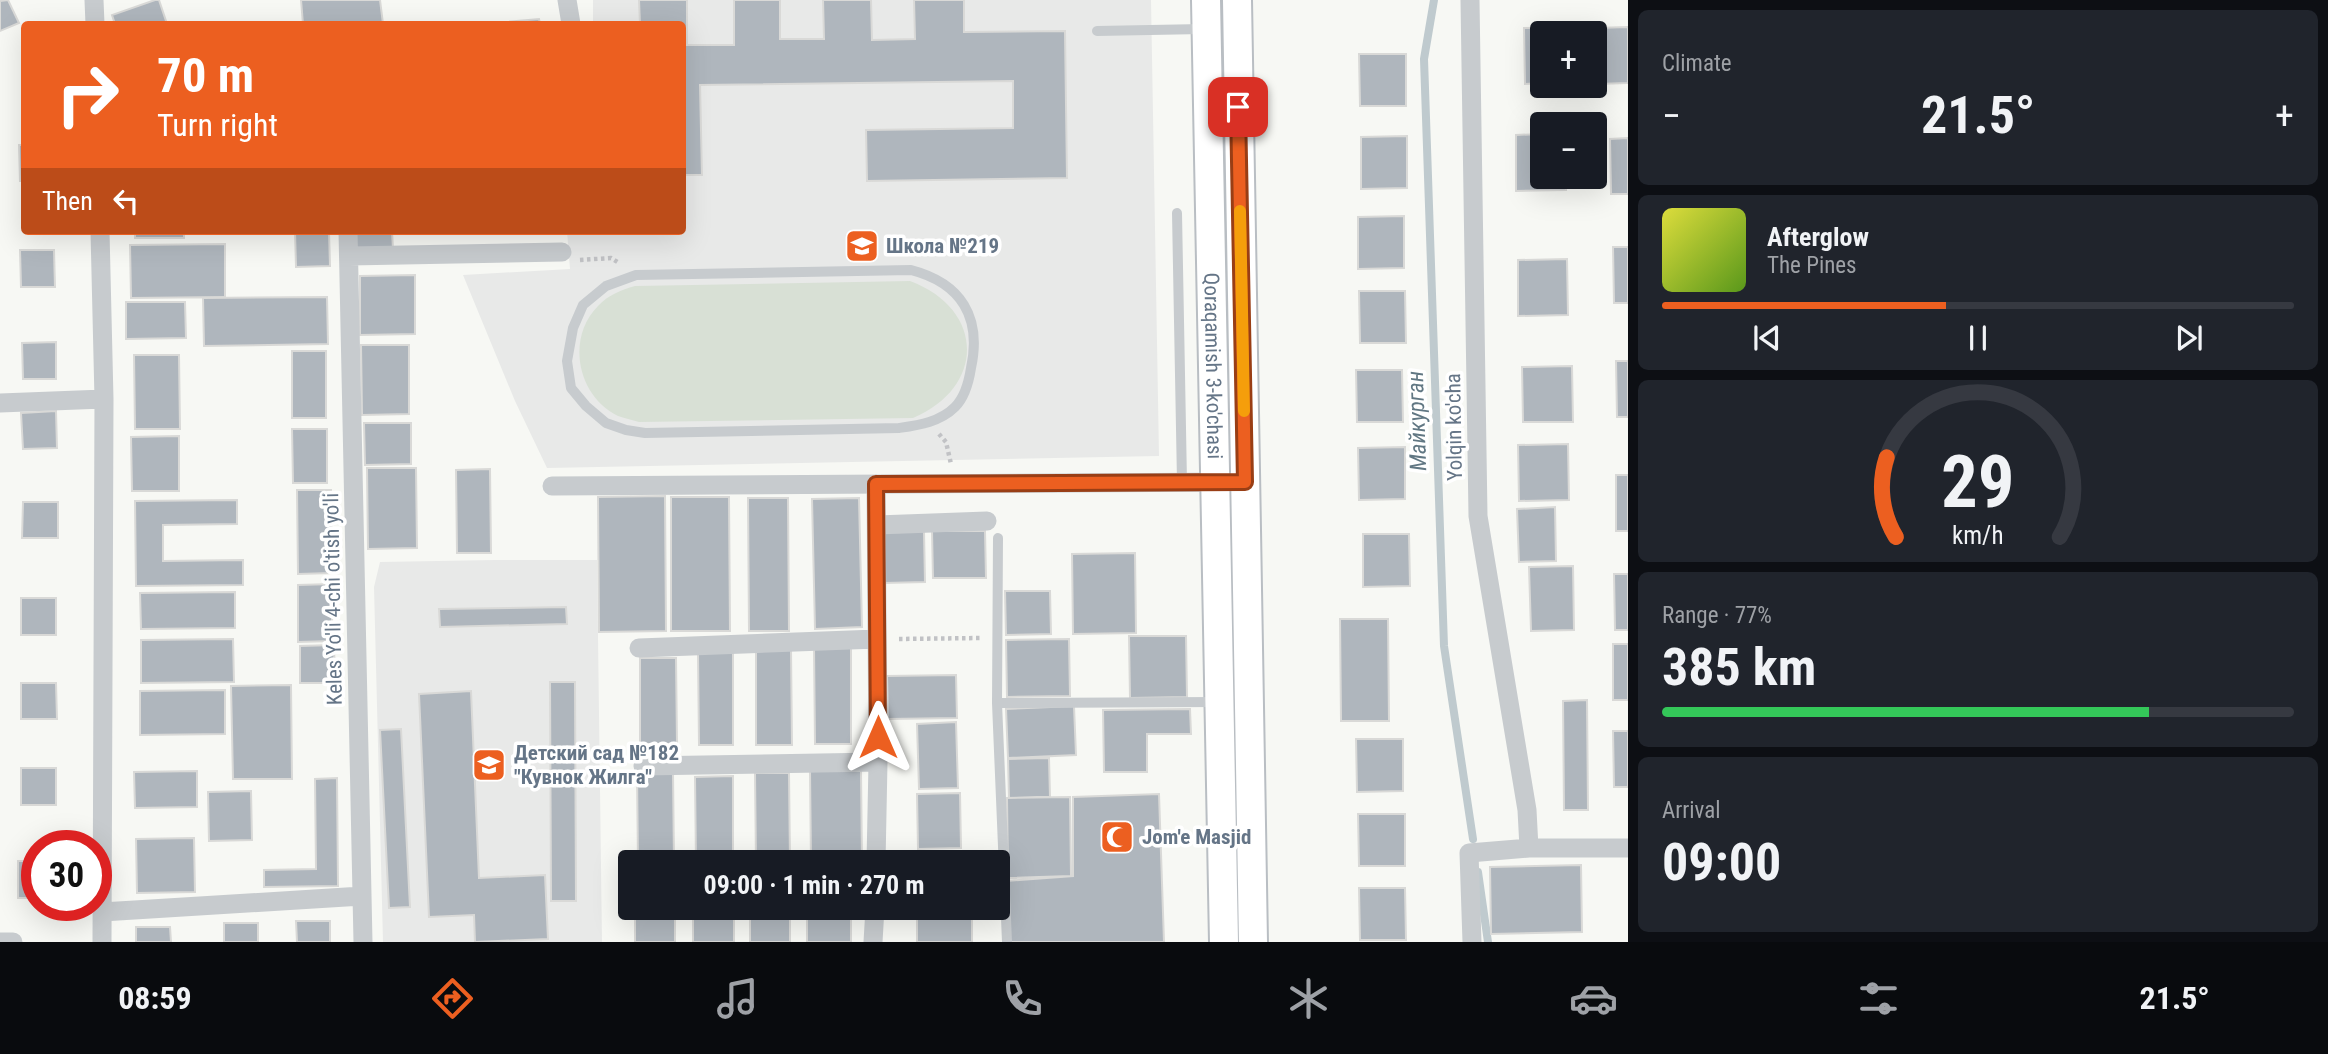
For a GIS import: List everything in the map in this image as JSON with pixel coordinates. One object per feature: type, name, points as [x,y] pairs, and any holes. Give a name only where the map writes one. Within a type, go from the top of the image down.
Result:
[{"type":"main road","name":"Qoraqamish 3-ko'chasi","points":[[1206,0],[1216,482],[1253,942]]},
{"type":"main road","name":"Qoraqamish 3-ko'chasi","points":[[1224,942],[1245,482],[1237,0]]},
{"type":"street","points":[[94,0],[95,21]]},
{"type":"street","points":[[568,0],[571,21]]},
{"type":"street","name":"Yolqin ko'cha","points":[[1470,0],[1478,516],[1527,810],[1530,848]]},
{"type":"street","points":[[100,235],[103,399],[102,830]]},
{"type":"street","name":"Keles Yo'li 4-chi o'tish yo'li","points":[[348,235],[363,942]]},
{"type":"street","points":[[349,256],[562,252]]},
{"type":"street","points":[[0,403],[103,399]]},
{"type":"street","points":[[552,486],[1245,482]]},
{"type":"street","points":[[876,484],[876,850]]},
{"type":"street","points":[[877,525],[986,522]]},
{"type":"street","points":[[639,648],[877,639]]},
{"type":"street","points":[[643,766],[878,762]]},
{"type":"street","points":[[1472,942],[1469,852],[1530,848],[1628,848]]},
{"type":"street","points":[[112,911],[362,896]]},
{"type":"street","points":[[873,942],[874,920]]},
{"type":"street","points":[[102,921],[102,942]]},
{"type":"street","points":[[0,942],[13,942]]},
{"type":"lane","points":[[1097,31],[1207,29]]},
{"type":"lane","points":[[1177,213],[1182,482]]},
{"type":"lane","points":[[911,270],[929,275],[951,288],[970,312],[975,351],[968,386],[955,407],[929,423],[899,428],[645,433],[625,430],[606,423],[586,406],[572,388],[567,361],[573,328],[583,305],[606,286],[636,275],[911,270]]},
{"type":"lane","points":[[998,538],[997,703],[1007,942]]},
{"type":"lane","points":[[997,703],[1234,702]]},
{"type":"path","points":[[929,423],[946,442],[951,460],[952,484]]},
{"type":"path","points":[[877,639],[996,638]]},
{"type":"shaded area","name":"Школа №219","points":[[593,0],[1151,0],[1159,456],[547,468],[515,401],[463,275],[570,269],[567,235],[686,235],[686,21],[593,21]]},
{"type":"shaded area","points":[[910,281],[935,294],[952,310],[963,328],[967,348],[964,368],[954,387],[937,404],[913,418],[639,422],[618,416],[604,407],[585,381],[579,350],[588,319],[606,299],[635,286]]},
{"type":"shaded area","name":"Детский сад №182 \"Кувнок Жилга\"","points":[[597,560],[602,942],[383,942],[374,587],[380,562]]},
{"type":"building","points":[[8,0],[19,23],[0,31],[0,1]]},
{"type":"building","points":[[159,0],[166,21],[114,21],[112,15]]},
{"type":"building","points":[[301,0],[380,0],[383,21],[303,21]]},
{"type":"building","points":[[639,0],[687,0],[687,45],[734,45],[734,0],[780,0],[780,39],[824,39],[823,0],[871,0],[872,40],[915,39],[914,0],[964,0],[964,32],[1065,31],[1067,178],[867,181],[866,130],[1013,128],[1013,81],[700,85],[702,175],[686,175],[686,21],[640,21]]},
{"type":"building","points":[[1628,27],[1628,83],[1607,84],[1607,28]]},
{"type":"building","points":[[1524,28],[1530,28],[1530,84],[1525,84]]},
{"type":"building","points":[[1359,54],[1406,54],[1406,106],[1360,106]]},
{"type":"building","points":[[1530,134],[1530,189],[1566,190],[1516,191],[1516,135]]},
{"type":"building","points":[[1407,136],[1407,188],[1361,189],[1361,137]]},
{"type":"building","points":[[1628,138],[1628,194],[1611,194],[1610,139]]},
{"type":"building","points":[[19,145],[21,145],[21,181]]},
{"type":"building","points":[[1404,216],[1404,268],[1358,269],[1358,217]]},
{"type":"building","points":[[135,235],[184,235],[184,238],[135,238]]},
{"type":"building","points":[[295,235],[329,235],[330,266],[296,267]]},
{"type":"building","points":[[353,235],[392,235],[393,249],[353,250]]},
{"type":"building","points":[[225,244],[225,297],[131,298],[130,245]]},
{"type":"building","points":[[1613,247],[1628,247],[1628,303],[1614,303]]},
{"type":"building","points":[[20,250],[54,250],[55,287],[21,287]]},
{"type":"building","points":[[1567,259],[1568,315],[1518,316],[1518,260]]},
{"type":"building","points":[[415,275],[415,334],[360,335],[360,276]]},
{"type":"building","points":[[1359,291],[1405,291],[1406,343],[1360,343]]},
{"type":"building","points":[[327,297],[328,344],[204,346],[203,298]]},
{"type":"building","points":[[126,302],[185,302],[186,338],[126,339]]},
{"type":"building","points":[[56,342],[56,379],[23,379],[22,343]]},
{"type":"building","points":[[361,345],[409,345],[409,414],[362,415]]},
{"type":"building","points":[[292,351],[326,351],[326,418],[292,418]]},
{"type":"building","points":[[134,355],[179,355],[180,429],[135,429]]},
{"type":"building","points":[[1616,361],[1628,361],[1628,417],[1617,417]]},
{"type":"building","points":[[1572,366],[1573,422],[1523,422],[1522,367]]},
{"type":"building","points":[[1356,370],[1402,370],[1403,422],[1357,422]]},
{"type":"building","points":[[56,411],[57,448],[23,449],[21,413]]},
{"type":"building","points":[[364,423],[411,423],[411,464],[365,465]]},
{"type":"building","points":[[292,429],[327,429],[327,483],[293,483]]},
{"type":"building","points":[[179,436],[179,491],[132,491],[131,437]]},
{"type":"building","points":[[1568,444],[1569,500],[1519,501],[1518,445]]},
{"type":"building","points":[[1405,447],[1405,499],[1359,500],[1358,448]]},
{"type":"building","points":[[367,468],[416,468],[417,548],[368,549]]},
{"type":"building","points":[[490,469],[491,553],[457,553],[456,470]]},
{"type":"building","points":[[1616,475],[1628,475],[1628,531],[1616,531]]},
{"type":"building","points":[[297,490],[331,490],[332,573],[298,574]]},
{"type":"building","points":[[665,496],[666,631],[599,632],[598,497]]},
{"type":"building","points":[[671,497],[729,497],[730,631],[671,631]]},
{"type":"building","points":[[748,498],[788,498],[789,631],[749,631]]},
{"type":"building","points":[[859,498],[862,627],[815,629],[812,499]]},
{"type":"building","points":[[237,500],[237,524],[163,525],[163,561],[243,560],[243,585],[136,586],[135,501]]},
{"type":"building","points":[[23,502],[58,502],[58,538],[22,538]]},
{"type":"building","points":[[1555,507],[1556,561],[1519,562],[1517,509]]},
{"type":"building","points":[[924,531],[925,582],[884,583],[884,532]]},
{"type":"building","points":[[932,531],[985,531],[986,578],[933,578]]},
{"type":"building","points":[[1363,534],[1409,534],[1410,586],[1363,587]]},
{"type":"building","points":[[1135,553],[1136,633],[1073,634],[1072,554]]},
{"type":"building","points":[[1573,566],[1574,630],[1531,631],[1529,567]]},
{"type":"building","points":[[1614,574],[1628,574],[1628,630],[1615,630]]},
{"type":"building","points":[[332,584],[332,641],[298,642],[298,585]]},
{"type":"building","points":[[1005,591],[1050,591],[1051,634],[1006,635]]},
{"type":"building","points":[[235,592],[235,628],[141,629],[140,593]]},
{"type":"building","points":[[21,598],[56,598],[56,635],[21,635]]},
{"type":"building","points":[[566,607],[567,624],[440,627],[439,609]]},
{"type":"building","points":[[1340,619],[1388,619],[1389,721],[1341,721]]},
{"type":"building","points":[[1129,636],[1186,636],[1187,697],[1130,698]]},
{"type":"building","points":[[233,639],[234,682],[141,683],[141,640]]},
{"type":"building","points":[[1069,639],[1070,696],[1007,697],[1006,640]]},
{"type":"building","points":[[1613,644],[1628,644],[1628,700],[1613,700]]},
{"type":"building","points":[[334,645],[335,683],[300,683],[300,646]]},
{"type":"building","points":[[851,646],[851,744],[815,744],[814,647]]},
{"type":"building","points":[[756,649],[791,649],[792,745],[756,745]]},
{"type":"building","points":[[733,652],[733,745],[699,745],[698,653]]},
{"type":"building","points":[[640,658],[676,658],[677,744],[640,744]]},
{"type":"building","points":[[956,675],[957,718],[888,719],[887,676]]},
{"type":"building","points":[[550,682],[575,682],[576,901],[551,901]]},
{"type":"building","points":[[21,683],[56,683],[57,719],[21,719]]},
{"type":"building","points":[[291,685],[292,779],[233,779],[231,686]]},
{"type":"building","points":[[225,690],[225,734],[140,735],[140,691]]},
{"type":"building","points":[[471,691],[479,878],[545,875],[548,939],[475,942],[474,915],[429,917],[419,694]]},
{"type":"building","points":[[1587,700],[1588,810],[1564,810],[1563,701]]},
{"type":"building","points":[[1074,706],[1076,755],[1008,758],[1006,709]]},
{"type":"building","points":[[1190,709],[1191,734],[1147,734],[1147,772],[1104,772],[1103,710]]},
{"type":"building","points":[[956,722],[958,788],[919,789],[917,724]]},
{"type":"building","points":[[401,729],[410,907],[389,908],[380,730]]},
{"type":"building","points":[[1613,731],[1628,731],[1628,787],[1614,787]]},
{"type":"building","points":[[1356,739],[1403,739],[1403,791],[1357,792]]},
{"type":"building","points":[[1049,758],[1050,797],[1009,798],[1008,759]]},
{"type":"building","points":[[21,768],[56,768],[56,805],[21,805]]},
{"type":"building","points":[[197,771],[197,807],[135,808],[134,772]]},
{"type":"building","points":[[810,771],[861,771],[862,850],[811,850]]},
{"type":"building","points":[[637,773],[673,773],[674,850],[638,850]]},
{"type":"building","points":[[755,773],[789,773],[790,850],[756,850]]},
{"type":"building","points":[[733,776],[733,850],[696,850],[695,777]]},
{"type":"building","points":[[337,778],[338,886],[264,887],[264,870],[316,869],[315,779]]},
{"type":"building","points":[[251,791],[252,840],[209,841],[208,792]]},
{"type":"building","points":[[960,793],[961,848],[918,849],[917,794]]},
{"type":"building","name":"Jom'e Masjid","points":[[1159,794],[1164,942],[1007,942],[1010,881],[1073,876],[1073,797]]},
{"type":"building","points":[[1070,797],[1071,876],[1010,878],[1007,798]]},
{"type":"building","points":[[1358,814],[1405,814],[1405,866],[1359,866]]},
{"type":"building","points":[[194,838],[195,892],[137,893],[136,839]]},
{"type":"building","points":[[18,861],[21,861],[21,898],[18,898]]},
{"type":"building","points":[[1581,865],[1582,932],[1491,934],[1490,867]]},
{"type":"building","points":[[1359,888],[1405,888],[1406,940],[1360,940]]},
{"type":"building","points":[[635,920],[675,920],[675,942],[635,942]]},
{"type":"building","points":[[693,920],[734,920],[734,942],[693,942]]},
{"type":"building","points":[[750,920],[790,920],[790,942],[750,942]]},
{"type":"building","points":[[807,920],[851,920],[851,942],[807,942]]},
{"type":"building","points":[[917,920],[972,920],[972,942],[917,942]]},
{"type":"building","points":[[296,921],[330,921],[330,942],[297,942]]},
{"type":"building","points":[[224,923],[258,923],[258,942],[224,942]]},
{"type":"building","points":[[136,927],[170,927],[171,942],[136,942]]},
{"type":"waterway","name":"Майкурган","points":[[1434,0],[1424,59],[1444,646],[1473,839]]},
{"type":"waterway","name":"Майкурган","points":[[1478,872],[1488,942]]},
{"type":"slow traffic","points":[[1240,211],[1244,411]]},
{"type":"place","name":"Школа №219","points":[[862,246]]},
{"type":"place","name":"Детский сад №182 \"Кувнок Жилга\"","points":[[489,765]]},
{"type":"place","name":"Jom'e Masjid","points":[[1117,837]]},
{"type":"route","points":[[878,737],[876,484],[1245,482],[1238,107]]}]
